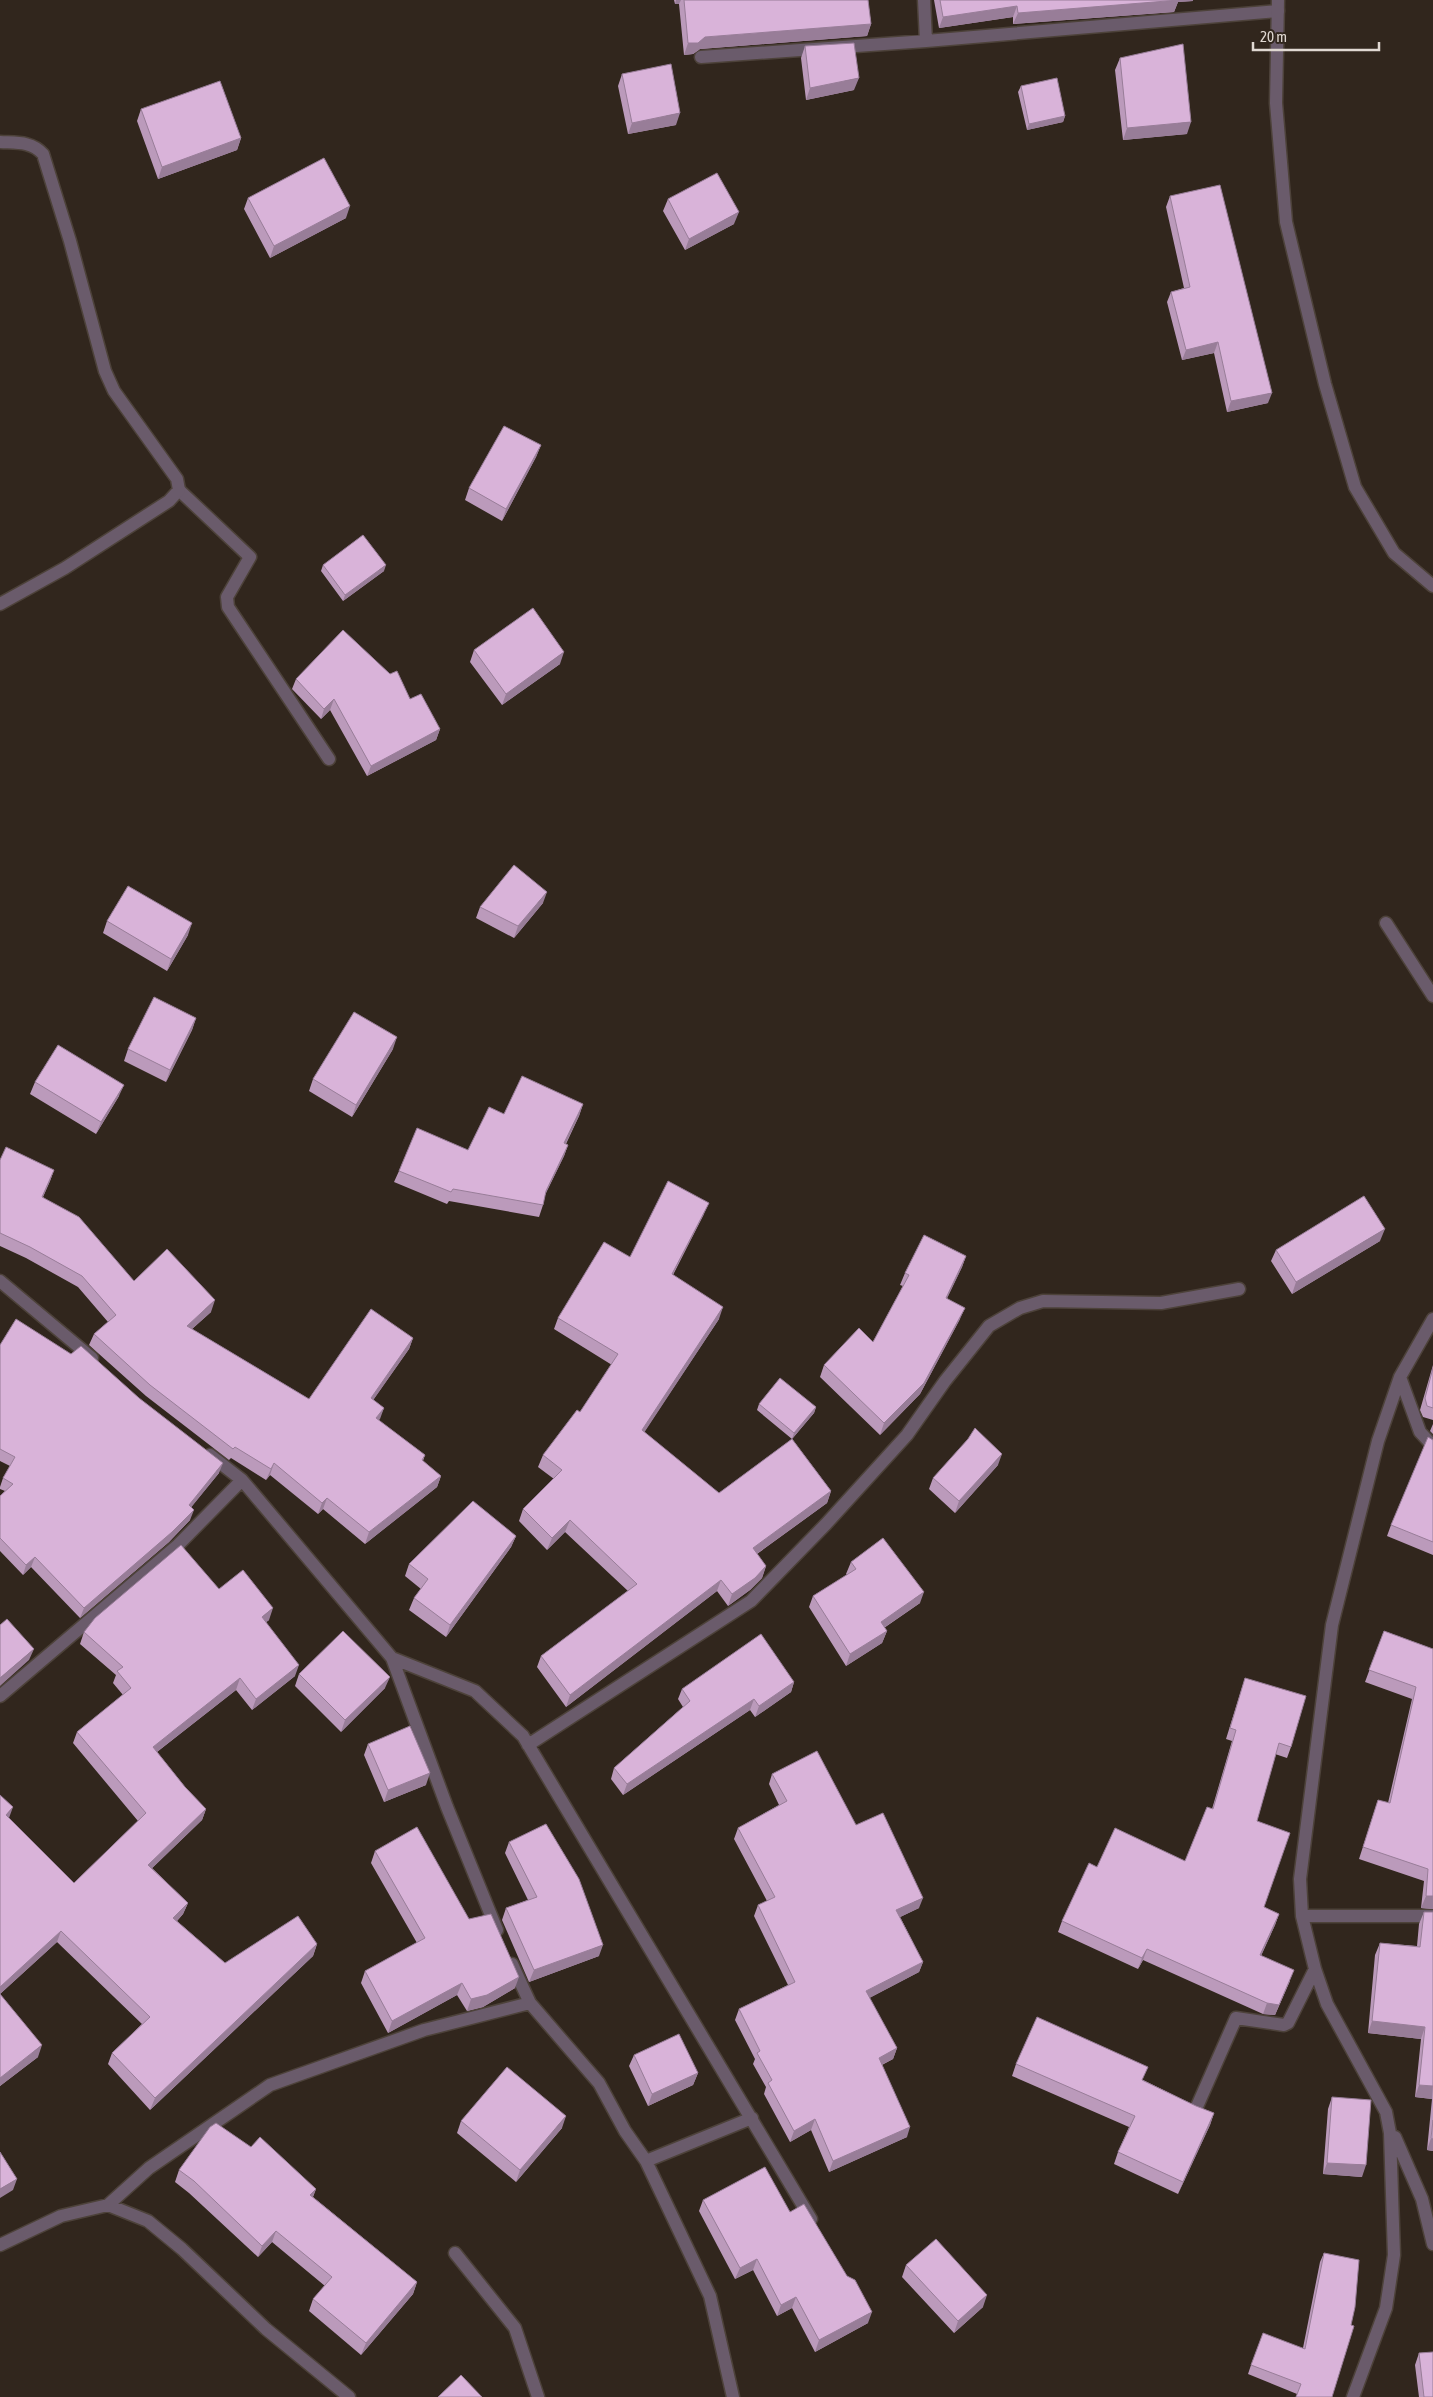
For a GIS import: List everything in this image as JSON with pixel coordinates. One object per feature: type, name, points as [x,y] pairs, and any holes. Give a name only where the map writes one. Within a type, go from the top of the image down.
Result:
[{"type":"street","points":[[924,0],[926,41]]},
{"type":"street","points":[[701,57],[926,41],[1278,5],[1276,103],[1286,222],[1325,384],[1355,487],[1394,553],[1433,586]]},
{"type":"street","points":[[0,142],[28,144],[37,148],[43,154],[70,240],[105,371],[114,391],[177,480],[179,490],[250,557],[226,597],[228,607],[329,759]]},
{"type":"street","points":[[0,604],[65,568],[169,501],[179,490]]},
{"type":"street","points":[[1386,923],[1433,996]]},
{"type":"street","points":[[0,1281],[98,1364]]},
{"type":"street","points":[[528,1745],[751,1601],[907,1435],[945,1381],[989,1326],[1020,1308],[1043,1301],[1161,1303],[1239,1289]]},
{"type":"street","points":[[1433,1319],[1400,1377],[1378,1440],[1332,1625],[1300,1879],[1302,1916],[1315,1969],[1327,2004],[1386,2112],[1403,2160],[1422,2199],[1433,2244]]},
{"type":"street","points":[[1400,1377],[1420,1432],[1433,1446]]},
{"type":"street","points":[[203,1450],[242,1480],[392,1658],[447,1807],[530,2003],[599,2083],[625,2131],[646,2160],[710,2296],[733,2397]]},
{"type":"street","points":[[0,1696],[178,1545],[242,1480]]},
{"type":"street","points":[[392,1658],[475,1691],[523,1736],[816,2226]]},
{"type":"street","points":[[1302,1916],[1433,1916]]},
{"type":"street","points":[[1195,2111],[1236,2018],[1284,2025],[1288,2023],[1315,1969]]},
{"type":"street","points":[[0,2245],[61,2216],[108,2205],[149,2168],[270,2085],[424,2030],[530,2003]]},
{"type":"street","points":[[1353,2397],[1386,2308],[1394,2255],[1392,2166],[1386,2112]]},
{"type":"street","points":[[646,2160],[752,2118]]},
{"type":"street","points":[[108,2205],[148,2221],[182,2249],[266,2329],[349,2397]]},
{"type":"street","points":[[455,2253],[515,2328],[538,2397]]},
{"type":"building","points":[[684,0],[868,0],[871,24],[705,37],[698,43],[688,43]]},
{"type":"building","points":[[940,0],[1179,0],[1018,13],[1017,6],[943,17]]},
{"type":"building","points":[[854,43],[859,78],[810,88],[805,46]]},
{"type":"building","points":[[1183,44],[1191,122],[1127,128],[1120,58]]},
{"type":"building","points":[[671,64],[680,113],[632,123],[622,74]]},
{"type":"building","points":[[1057,78],[1065,116],[1029,124],[1021,86]]},
{"type":"building","points":[[220,81],[241,138],[162,167],[141,109]]},
{"type":"building","points":[[324,158],[350,206],[274,246],[248,198]]},
{"type":"building","points":[[717,173],[739,212],[689,239],[668,199]]},
{"type":"building","points":[[1220,185],[1272,393],[1231,401],[1218,342],[1186,350],[1171,292],[1190,287],[1170,196]]},
{"type":"building","points":[[504,426],[541,445],[506,509],[469,488]]},
{"type":"building","points":[[363,535],[386,565],[345,595],[323,565]]},
{"type":"building","points":[[533,608],[564,652],[506,694],[474,650]]},
{"type":"building","points":[[343,630],[390,674],[397,671],[410,699],[421,694],[440,729],[371,766],[334,699],[324,709],[296,679]]},
{"type":"building","points":[[514,865],[547,892],[518,926],[480,907]]},
{"type":"building","points":[[128,886],[192,923],[171,959],[107,921]]},
{"type":"building","points":[[154,997],[196,1018],[170,1070],[128,1049]]},
{"type":"building","points":[[354,1012],[397,1037],[356,1105],[313,1079]]},
{"type":"building","points":[[58,1045],[124,1085],[101,1122],[35,1082]]},
{"type":"building","points":[[522,1076],[583,1104],[564,1143],[568,1145],[546,1191],[543,1205],[453,1189],[451,1192],[399,1171],[417,1128],[468,1150],[489,1107],[504,1114]]},
{"type":"building","points":[[6,1147],[54,1170],[42,1197],[79,1217],[134,1281],[167,1249],[215,1300],[187,1326],[309,1399],[371,1309],[413,1338],[371,1398],[384,1408],[376,1418],[425,1455],[422,1460],[441,1476],[369,1532],[327,1498],[322,1503],[274,1463],[271,1469],[235,1447],[233,1449],[150,1385],[94,1334],[116,1315],[82,1276],[30,1247],[0,1233],[0,1160]]},
{"type":"building","points":[[668,1181],[709,1203],[672,1274],[723,1307],[642,1430],[719,1493],[792,1439],[831,1491],[753,1548],[766,1566],[755,1578],[732,1594],[721,1580],[570,1695],[541,1656],[637,1584],[570,1520],[552,1538],[523,1509],[562,1470],[543,1455],[577,1410],[580,1412],[618,1354],[558,1318],[604,1242],[630,1257]]},
{"type":"building","points":[[1364,1196],[1385,1229],[1296,1282],[1276,1250]]},
{"type":"building","points":[[924,1235],[966,1256],[946,1298],[965,1308],[924,1383],[884,1423],[824,1365],[859,1328],[873,1342],[909,1275],[905,1273]]},
{"type":"building","points":[[16,1319],[71,1354],[81,1346],[139,1398],[223,1463],[189,1505],[194,1510],[172,1532],[84,1608],[35,1557],[26,1565],[0,1538],[0,1496],[13,1484],[3,1478],[15,1457],[0,1449],[0,1345]]},
{"type":"building","points":[[1433,1368],[1433,1408],[1427,1406],[1425,1398]]},
{"type":"building","points":[[780,1378],[816,1407],[794,1433],[759,1404]]},
{"type":"building","points":[[975,1428],[1002,1454],[959,1501],[933,1478],[968,1439]]},
{"type":"building","points":[[1428,1437],[1433,1440],[1433,1542],[1391,1525]]},
{"type":"building","points":[[473,1501],[516,1536],[450,1625],[414,1598],[428,1579],[409,1564]]},
{"type":"building","points":[[883,1538],[924,1592],[881,1622],[887,1631],[850,1654],[813,1596],[856,1569],[851,1562]]},
{"type":"building","points":[[181,1545],[219,1589],[243,1570],[273,1608],[262,1617],[299,1665],[256,1699],[240,1678],[153,1747],[185,1787],[206,1809],[148,1865],[188,1903],[173,1918],[225,1963],[298,1916],[317,1944],[155,2098],[112,2053],[150,2017],[61,1931],[0,1987],[0,1795],[13,1807],[6,1815],[74,1883],[146,1813],[77,1732],[131,1688],[117,1671],[123,1667],[84,1632],[95,1618]]},
{"type":"building","points":[[7,1619],[34,1649],[0,1678],[0,1625]]},
{"type":"building","points":[[343,1631],[390,1677],[345,1720],[299,1674]]},
{"type":"building","points":[[1384,1631],[1433,1649],[1433,1896],[1426,1896],[1428,1869],[1363,1847],[1378,1800],[1390,1803],[1416,1687],[1369,1670]]},
{"type":"building","points":[[761,1634],[794,1682],[759,1706],[754,1699],[627,1784],[614,1768],[690,1701],[682,1689]]},
{"type":"building","points":[[1245,1678],[1306,1696],[1291,1747],[1279,1743],[1257,1821],[1290,1833],[1264,1907],[1279,1914],[1260,1955],[1294,1970],[1279,2005],[1267,2003],[1147,1949],[1142,1958],[1062,1921],[1089,1863],[1097,1867],[1115,1828],[1185,1861],[1207,1807],[1213,1809],[1236,1730],[1230,1728]]},
{"type":"building","points":[[410,1726],[430,1773],[388,1790],[368,1744]]},
{"type":"building","points":[[817,1751],[856,1825],[883,1813],[923,1898],[896,1910],[923,1962],[866,1991],[897,2048],[879,2058],[910,2127],[833,2161],[815,2119],[794,2131],[768,2083],[772,2080],[757,2053],[760,2051],[739,2009],[795,1982],[758,1905],[775,1897],[738,1828],[787,1801],[772,1774]]},
{"type":"building","points":[[546,1824],[579,1879],[603,1945],[534,1970],[506,1908],[537,1897],[509,1842]]},
{"type":"building","points":[[417,1827],[469,1919],[491,1914],[519,1977],[487,1995],[471,1999],[462,1983],[392,2021],[365,1971],[425,1938],[375,1851]]},
{"type":"building","points":[[1424,1912],[1433,1912],[1433,2086],[1419,2085],[1425,2027],[1372,2021],[1380,1943],[1420,1947]]},
{"type":"building","points":[[0,1994],[42,2045],[0,2078]]},
{"type":"building","points":[[1037,2017],[1148,2067],[1142,2080],[1214,2113],[1183,2182],[1118,2152],[1135,2116],[1016,2064]]},
{"type":"building","points":[[679,2034],[698,2073],[652,2094],[634,2055]]},
{"type":"building","points":[[507,2067],[566,2116],[520,2170],[461,2121]]},
{"type":"building","points":[[1332,2097],[1371,2100],[1366,2165],[1327,2163]]},
{"type":"building","points":[[1433,2120],[1433,2139],[1431,2138]]},
{"type":"building","points":[[216,2123],[251,2147],[260,2137],[316,2189],[310,2195],[417,2282],[366,2343],[313,2299],[332,2277],[276,2231],[262,2246],[194,2181],[179,2170],[210,2127]]},
{"type":"building","points":[[0,2152],[17,2179],[0,2189]]},
{"type":"building","points":[[765,2167],[790,2212],[804,2204],[847,2276],[855,2280],[872,2312],[819,2340],[796,2297],[781,2305],[757,2259],[740,2268],[703,2200]]},
{"type":"building","points":[[936,2239],[987,2295],[958,2321],[906,2265]]},
{"type":"building","points":[[1324,2253],[1359,2260],[1355,2307],[1351,2325],[1354,2326],[1332,2397],[1296,2397],[1301,2384],[1251,2365],[1263,2333],[1305,2349]]},
{"type":"building","points":[[1433,2352],[1433,2397],[1424,2397],[1419,2353]]},
{"type":"building","points":[[461,2375],[482,2397],[438,2397]]}]
